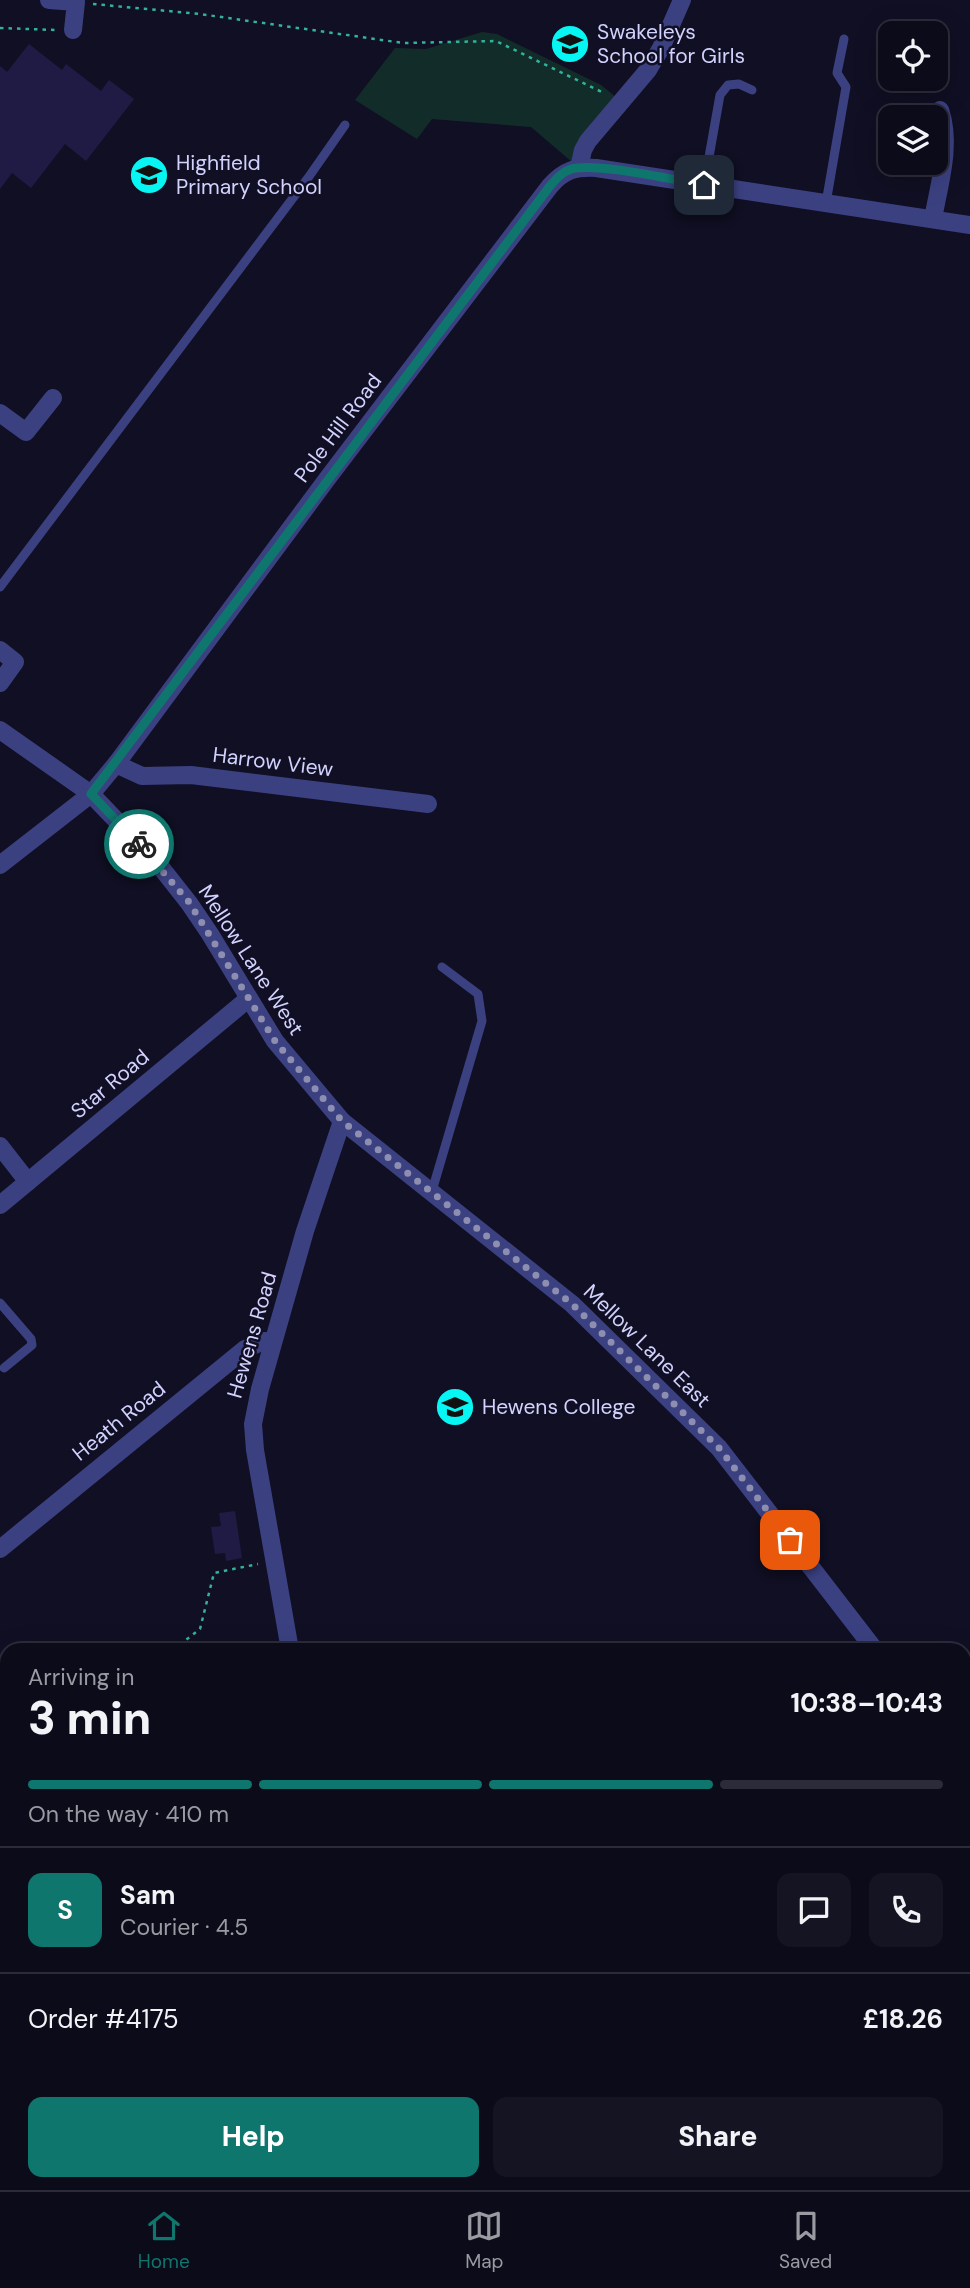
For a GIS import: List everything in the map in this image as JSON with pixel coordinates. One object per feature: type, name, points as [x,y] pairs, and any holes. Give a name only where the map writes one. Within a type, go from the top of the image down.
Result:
[{"type":"street","points":[[49,0],[76,2],[74,30]]},
{"type":"street","points":[[682,0],[670,30],[648,70],[588,141],[579,168],[615,171],[970,225]]},
{"type":"street","name":"Pole Hill Road","points":[[0,865],[91,794],[116,764],[327,479],[550,186],[565,172],[579,168]]},
{"type":"street","points":[[933,219],[940,175]]},
{"type":"street","points":[[0,413],[26,432],[53,398]]},
{"type":"street","points":[[0,650],[15,662],[0,682]]},
{"type":"street","name":"Mellow Lane West","points":[[0,730],[91,794],[159,865],[189,902],[275,1041],[342,1121]]},
{"type":"street","name":"Harrow View","points":[[116,764],[142,776],[191,775],[428,804]]},
{"type":"street","name":"Star Road","points":[[0,1205],[248,999]]},
{"type":"street","name":"Mellow Lane East","points":[[342,1121],[572,1304],[719,1448],[870,1643]]},
{"type":"street","name":"Hewens Road","points":[[289,1643],[255,1450],[254,1411],[305,1231],[342,1121]]},
{"type":"street","points":[[0,1146],[28,1182]]},
{"type":"street","name":"Heath Road","points":[[0,1549],[245,1349],[264,1341],[273,1342]]},
{"type":"lane","points":[[827,203],[846,87],[837,73],[844,39]]},
{"type":"lane","points":[[704,185],[720,95],[729,85],[739,84],[752,90]]},
{"type":"lane","points":[[0,587],[300,189],[345,125]]},
{"type":"lane","points":[[432,1191],[482,1021],[478,994],[442,967]]},
{"type":"lane","points":[[0,1303],[31,1339],[32,1345],[4,1368]]},
{"type":"path","points":[[76,2],[200,15],[403,43],[496,41],[622,102]]},
{"type":"path","points":[[0,28],[74,30]]},
{"type":"path","points":[[182,1643],[200,1629],[214,1573],[275,1560]]},
{"type":"green space","points":[[482,32],[497,34],[601,85],[622,102],[579,168],[531,127],[432,119],[417,139],[355,100],[395,48],[426,49]]},
{"type":"building","points":[[29,44],[62,70],[66,64],[101,91],[109,80],[134,99],[86,161],[65,144],[31,188],[12,173],[0,189],[0,66],[7,72]]},
{"type":"building","points":[[235,1511],[242,1558],[226,1561],[225,1553],[215,1554],[211,1527],[221,1526],[219,1513]]},
{"type":"way so far","points":[[139,844],[189,902],[275,1041],[342,1121],[572,1304],[719,1448],[790,1540]]},
{"type":"place","name":"Swakeleys School for Girls","points":[[570,44]]},
{"type":"place","name":"Highfield Primary School","points":[[149,175]]},
{"type":"place","name":"Hewens College","points":[[455,1407]]},
{"type":"route","points":[[139,844],[91,794],[550,186],[565,172],[579,168],[596,168],[704,185]]}]
